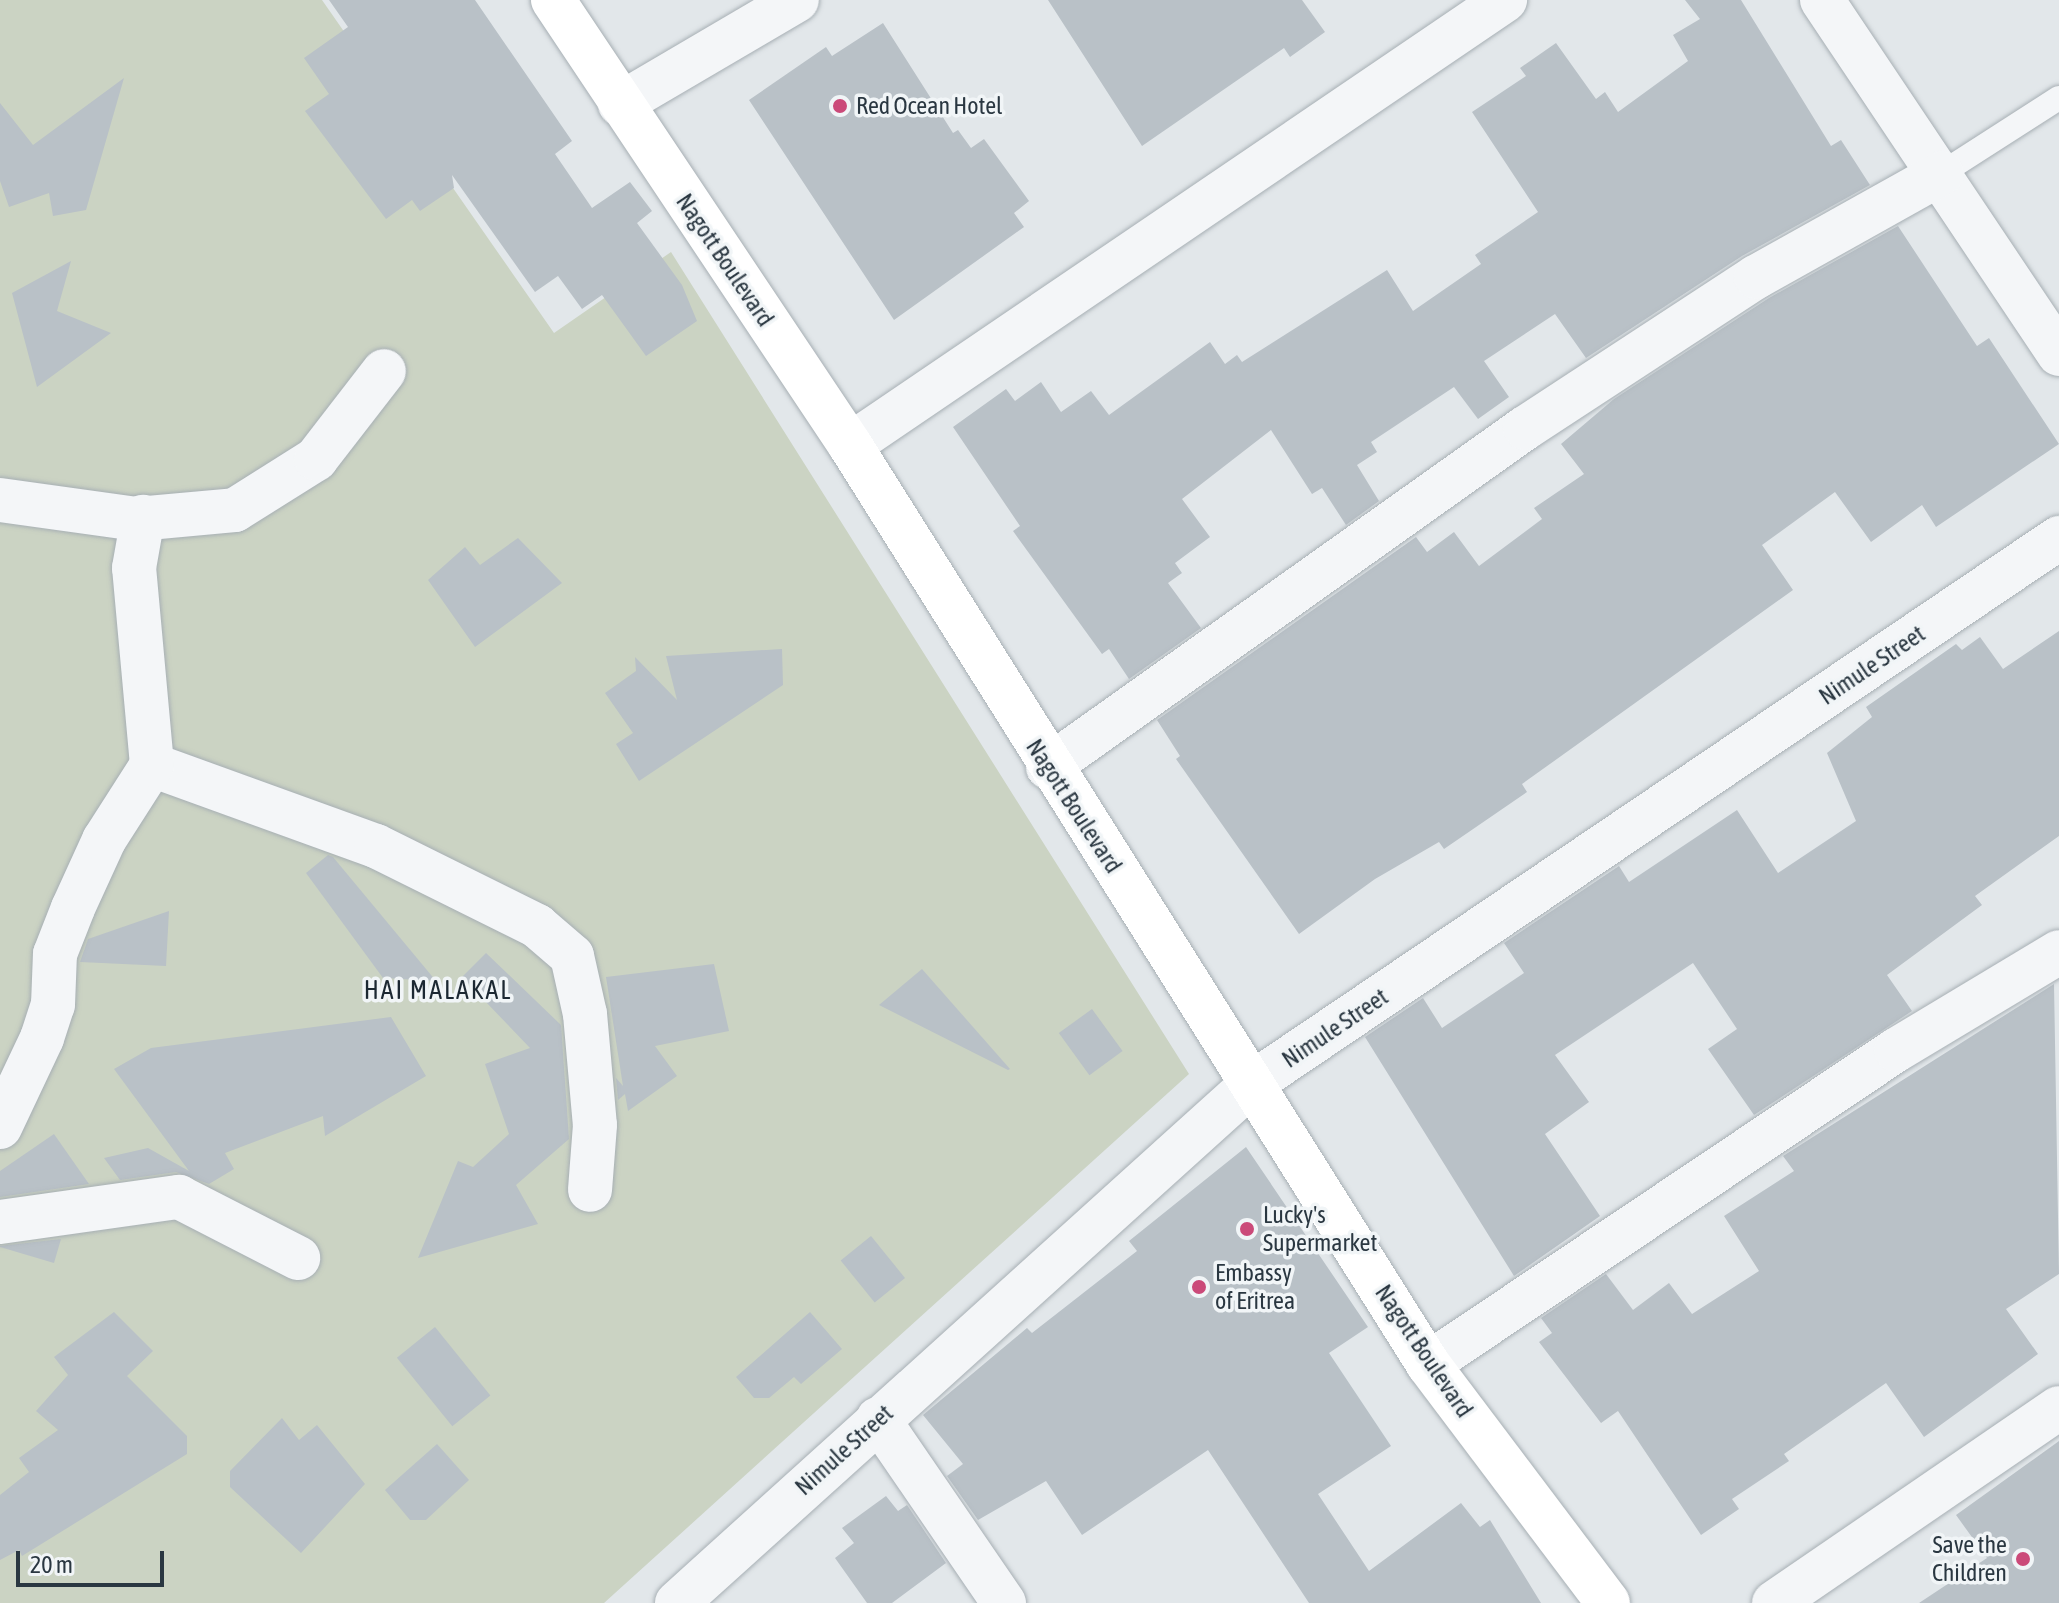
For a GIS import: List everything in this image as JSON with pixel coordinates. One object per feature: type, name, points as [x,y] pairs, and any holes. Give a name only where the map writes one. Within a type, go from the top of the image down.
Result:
[{"type":"street","name":"Nagott Boulevard","points":[[553,0],[850,445],[1048,767],[1254,1082],[1428,1364],[1608,1603]]},
{"type":"street","points":[[620,104],[797,0]]},
{"type":"street","points":[[850,445],[1505,0]]},
{"type":"street","points":[[1822,0],[1942,173],[2059,354]]},
{"type":"street","points":[[1048,767],[1525,428],[1756,277],[1942,173]]},
{"type":"street","points":[[0,500],[143,517],[235,510],[316,459],[384,371]]},
{"type":"street","points":[[0,1127],[42,1038],[53,1005],[55,954],[73,908],[104,840],[152,765],[152,705],[138,642],[134,568],[143,517]]},
{"type":"street","name":"Nimule Street","points":[[677,1603],[1254,1082],[2059,538]]},
{"type":"street","points":[[152,765],[376,846],[537,926],[572,956],[585,1014],[595,1125],[590,1190]]},
{"type":"street","points":[[1428,1364],[1896,1050],[2059,952]]},
{"type":"street","points":[[0,1222],[179,1197],[298,1258]]},
{"type":"street","points":[[1774,1603],[2059,1408]]},
{"type":"street","points":[[878,1419],[1004,1603]]},
{"type":"lane","points":[[1942,173],[2059,98]]},
{"type":"green space","points":[[0,0],[322,0],[554,333],[671,252],[1189,1074],[604,1603],[0,1603]]},
{"type":"building","points":[[329,0],[475,0],[572,141],[555,154],[592,208],[630,182],[652,211],[637,223],[682,285],[697,321],[646,356],[602,295],[582,309],[558,276],[535,292],[452,175],[454,188],[420,211],[412,200],[386,219],[305,111],[329,94],[304,58],[348,27]]},
{"type":"building","points":[[1048,0],[1302,0],[1325,32],[1290,57],[1284,48],[1142,146]]},
{"type":"building","points":[[1685,0],[1741,0],[1831,146],[1841,140],[1870,185],[1742,256],[1586,358],[1555,314],[1484,361],[1509,397],[1478,419],[1454,387],[1371,442],[1377,452],[1357,465],[1379,501],[1346,525],[1322,488],[1312,494],[1271,430],[1182,499],[1210,537],[1175,563],[1182,573],[1168,583],[1201,628],[1129,679],[1109,649],[1102,654],[1013,531],[1020,526],[953,427],[1006,389],[1015,401],[1041,382],[1061,412],[1091,391],[1109,415],[1210,342],[1225,364],[1237,355],[1242,362],[1387,270],[1413,311],[1481,264],[1475,255],[1538,212],[1472,112],[1526,76],[1520,68],[1556,43],[1596,99],[1605,92],[1618,112],[1688,61],[1673,35],[1700,19]]},
{"type":"building","points":[[883,23],[953,133],[958,130],[971,148],[984,139],[1029,201],[1014,213],[1024,227],[894,320],[749,100],[826,47],[832,56]]},
{"type":"building","points":[[124,78],[86,210],[53,216],[49,193],[9,207],[0,181],[0,103],[33,145]]},
{"type":"building","points":[[1898,226],[1977,346],[1989,338],[2059,444],[1936,527],[1922,505],[1871,542],[1835,492],[1762,545],[1793,590],[1522,784],[1527,792],[1444,849],[1439,842],[1375,879],[1299,934],[1176,759],[1180,756],[1157,720],[1416,537],[1427,552],[1454,532],[1479,566],[1542,519],[1534,508],[1584,474],[1561,444],[1614,399],[1769,298]]},
{"type":"building","points":[[71,261],[57,311],[111,333],[37,387],[12,293]]},
{"type":"building","points":[[518,538],[562,583],[475,647],[428,580],[465,547],[480,565]]},
{"type":"building","points":[[2059,631],[2059,836],[1975,896],[1982,905],[1887,975],[1912,1011],[1754,1115],[1708,1049],[1737,1029],[1693,963],[1555,1055],[1589,1102],[1545,1134],[1600,1216],[1514,1276],[1365,1037],[1423,998],[1442,1028],[1524,973],[1504,943],[1619,866],[1629,882],[1737,810],[1778,873],[1856,821],[1827,753],[1872,717],[1866,707],[1956,644],[1962,650],[1980,637],[2003,669]]},
{"type":"building","points":[[782,649],[783,685],[639,781],[616,744],[633,733],[605,693],[636,671],[635,657],[677,700],[666,656]]},
{"type":"building","points":[[328,855],[333,857],[436,981],[383,978],[306,873]]},
{"type":"building","points":[[169,911],[166,966],[80,962],[88,939]]},
{"type":"building","points":[[486,953],[561,1025],[569,1139],[516,1185],[538,1224],[418,1258],[458,1161],[473,1167],[509,1134],[485,1064],[530,1048],[462,977]]},
{"type":"building","points":[[714,964],[729,1031],[655,1046],[677,1076],[628,1111],[625,1094],[618,1100],[616,1078],[623,1086],[606,977]]},
{"type":"building","points":[[922,969],[1010,1069],[879,1005]]},
{"type":"building","points":[[2054,984],[2059,1274],[2006,1309],[2038,1354],[1924,1437],[1886,1383],[1784,1454],[1789,1461],[1732,1499],[1739,1509],[1701,1535],[1618,1411],[1601,1423],[1539,1342],[1552,1333],[1541,1318],[1606,1274],[1633,1310],[1669,1283],[1692,1314],[1759,1271],[1724,1216],[1794,1171],[1783,1156]]},
{"type":"building","points":[[1092,1009],[1123,1051],[1089,1075],[1059,1033]]},
{"type":"building","points":[[391,1017],[426,1076],[325,1136],[323,1116],[225,1153],[234,1169],[209,1184],[176,1172],[120,1180],[104,1158],[148,1148],[189,1171],[114,1069],[151,1048]]},
{"type":"building","points":[[54,1134],[89,1184],[0,1197],[0,1171]]},
{"type":"building","points":[[1246,1147],[1368,1327],[1329,1353],[1391,1446],[1318,1494],[1369,1571],[1461,1503],[1480,1527],[1490,1520],[1541,1603],[1309,1603],[1208,1450],[1082,1535],[1046,1481],[978,1520],[947,1476],[963,1464],[923,1415],[1027,1328],[1032,1333],[1137,1251],[1129,1241]]},
{"type":"building","points":[[871,1236],[905,1278],[875,1303],[841,1261]]},
{"type":"building","points":[[61,1239],[54,1263],[0,1247],[0,1246]]},
{"type":"building","points":[[114,1312],[153,1351],[127,1376],[187,1436],[187,1454],[22,1556],[19,1550],[0,1560],[0,1495],[29,1472],[19,1458],[58,1430],[36,1411],[68,1375],[54,1357]]},
{"type":"building","points":[[810,1312],[842,1349],[801,1384],[794,1377],[769,1398],[754,1398],[736,1377]]},
{"type":"building","points":[[435,1327],[490,1395],[452,1426],[397,1358]]},
{"type":"building","points":[[282,1418],[299,1440],[317,1425],[365,1484],[301,1553],[230,1487],[230,1471]]},
{"type":"building","name":"Save the Children","points":[[2059,1441],[2059,1603],[1919,1603],[1987,1558],[1956,1515]]},
{"type":"building","points":[[437,1444],[469,1480],[426,1520],[410,1520],[385,1490]]},
{"type":"building","points":[[886,1496],[898,1511],[907,1505],[946,1563],[892,1603],[867,1603],[835,1558],[854,1543],[842,1528]]},
{"type":"place","name":"Red Ocean Hotel","points":[[840,106]]},
{"type":"place","name":"Lucky's Supermarket","points":[[1247,1229]]},
{"type":"place","name":"Embassy of Eritrea","points":[[1199,1287]]},
{"type":"place","name":"Save the Children","points":[[2023,1559]]},
{"type":"district","name":"HAI MALAKAL","points":[[438,991]]}]
